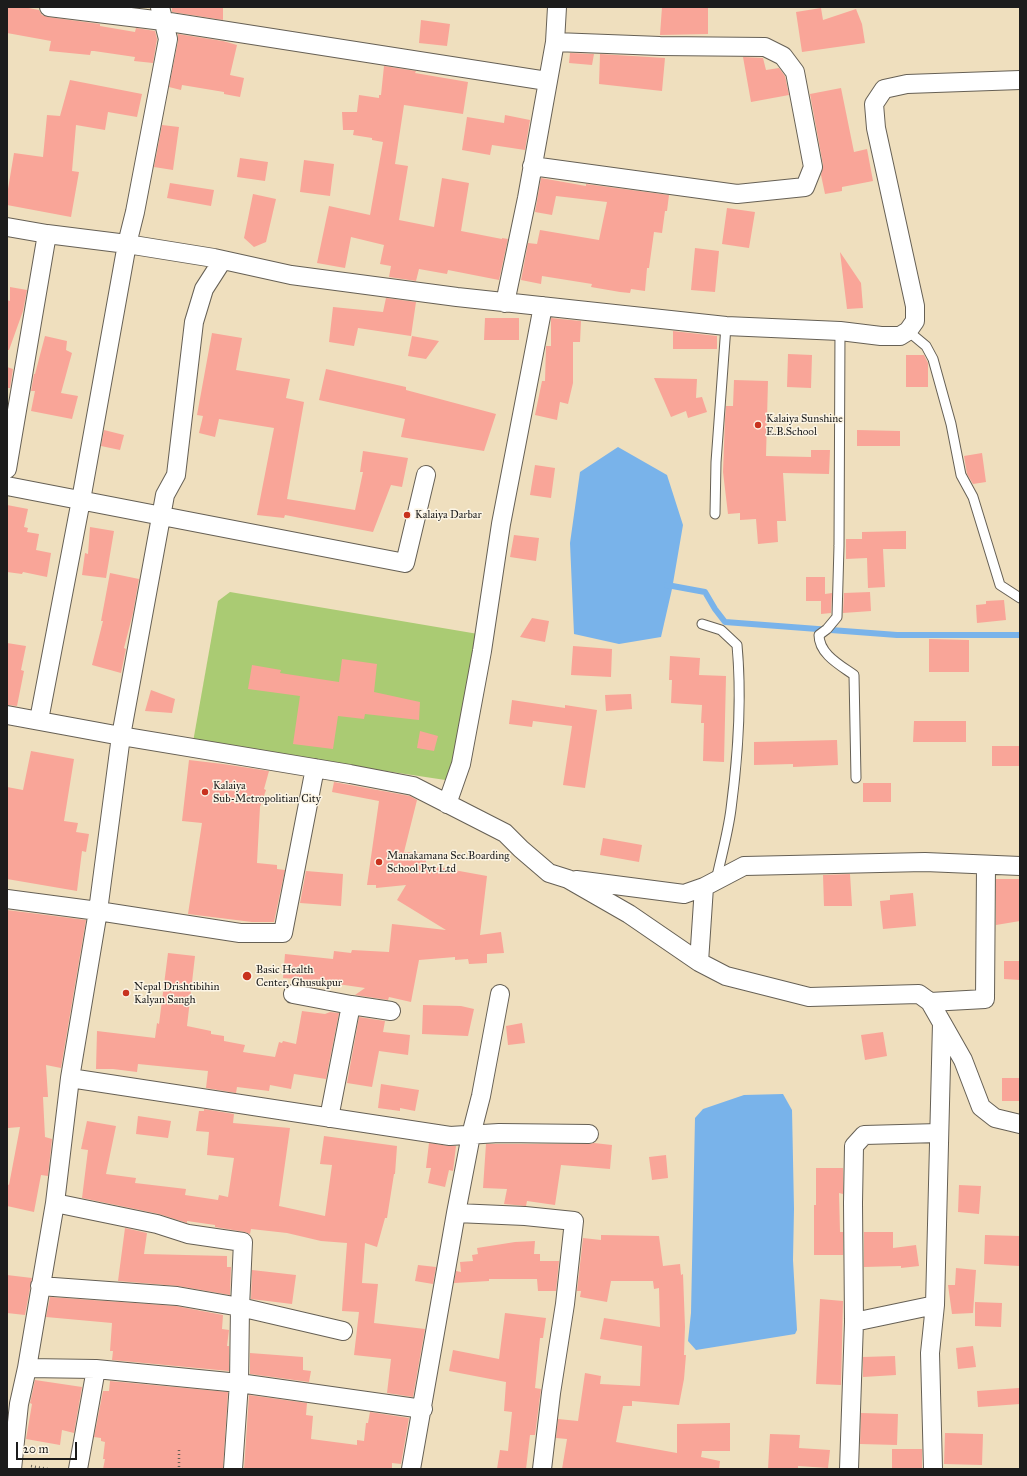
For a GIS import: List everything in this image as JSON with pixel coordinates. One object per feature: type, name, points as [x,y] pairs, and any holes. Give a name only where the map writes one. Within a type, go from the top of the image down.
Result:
[{"type":"street","points":[[49,7],[162,14],[547,81]]},
{"type":"street","points":[[505,303],[555,42],[557,7]]},
{"type":"street","points":[[39,720],[81,500],[127,244],[135,212],[168,39],[162,14]]},
{"type":"street","points":[[532,166],[737,194],[805,187],[813,168],[795,72],[783,56],[765,47],[660,46],[555,42]]},
{"type":"street","points":[[7,227],[214,258],[222,261],[291,275],[505,303],[726,326],[840,331],[900,336],[908,331],[915,321],[915,306],[876,128],[874,104],[884,89],[907,84],[1020,80]]},
{"type":"street","points":[[7,469],[47,234]]},
{"type":"street","points":[[12,1469],[13,1404],[27,1368],[55,1203],[70,1078],[98,911],[121,736],[165,495],[176,475],[194,322],[204,289],[222,261]]},
{"type":"street","points":[[448,804],[461,764],[464,749],[482,651],[501,524],[542,306]]},
{"type":"street","points":[[7,486],[405,563],[426,475]]},
{"type":"street","points":[[7,715],[413,786],[505,834],[549,873],[568,879],[684,894],[710,884],[744,866],[925,862],[986,866],[1020,866]]},
{"type":"street","points":[[7,899],[98,911],[240,933],[283,933],[316,768]]},
{"type":"street","points":[[930,1002],[985,999],[986,866]]},
{"type":"street","points":[[568,879],[629,914],[699,962],[726,976],[809,997],[919,994],[930,1002],[963,1060],[981,1106],[995,1118],[1020,1124]]},
{"type":"street","points":[[699,962],[710,884]]},
{"type":"street","points":[[293,994],[391,1011]]},
{"type":"street","points":[[411,1469],[423,1409],[456,1213],[471,1135],[481,1096],[500,994]]},
{"type":"street","points":[[329,1118],[351,1005]]},
{"type":"street","points":[[933,1469],[930,1353],[935,1305],[942,1023]]},
{"type":"street","points":[[70,1078],[450,1136],[500,1133],[589,1134]]},
{"type":"street","points":[[849,1469],[854,1322],[854,1146],[864,1135],[939,1133]]},
{"type":"street","points":[[55,1203],[157,1224],[188,1234],[243,1242],[238,1383],[233,1469]]},
{"type":"street","points":[[456,1213],[526,1216],[574,1221],[565,1304],[551,1393],[542,1469]]},
{"type":"street","points":[[40,1286],[176,1296],[240,1307],[343,1331]]},
{"type":"street","points":[[854,1322],[935,1305]]},
{"type":"street","points":[[27,1368],[96,1369],[238,1383],[423,1409]]},
{"type":"street","points":[[78,1469],[96,1369]]},
{"type":"lane","points":[[715,514],[716,462],[726,326]]},
{"type":"lane","points":[[840,331],[837,617],[827,629],[819,635],[819,643],[830,657],[854,675],[856,778]]},
{"type":"lane","points":[[908,331],[926,346],[933,359],[952,424],[961,475],[973,497],[1000,585],[1020,598]]},
{"type":"lane","points":[[702,624],[720,630],[737,645],[739,674],[739,716],[731,810],[710,884]]},
{"type":"path","points":[[179,1450],[179,1469]]},
{"type":"green space","points":[[230,592],[478,634],[452,781],[193,742],[218,601]]},
{"type":"water","points":[[618,447],[667,475],[683,525],[672,589],[661,637],[619,644],[574,634],[570,543],[580,472]]},
{"type":"water","points":[[783,1094],[792,1110],[794,1209],[793,1260],[797,1330],[795,1334],[696,1350],[688,1341],[691,1313],[695,1118],[703,1109],[744,1095]]},
{"type":"building","points":[[7,7],[23,7],[39,10],[42,15],[48,17],[100,24],[100,26],[135,32],[136,28],[155,31],[157,39],[153,63],[134,61],[135,57],[94,51],[91,51],[90,55],[49,51],[51,41],[7,33]]},
{"type":"building","points":[[172,7],[223,7],[223,20],[172,12]]},
{"type":"building","points":[[662,7],[708,7],[708,34],[660,35]]},
{"type":"building","points":[[821,8],[823,20],[856,9],[862,24],[865,43],[802,52],[796,12]]},
{"type":"building","points":[[421,20],[450,24],[447,46],[419,43]]},
{"type":"building","points":[[178,34],[223,41],[237,45],[230,75],[244,78],[240,97],[224,94],[224,92],[182,85],[181,90],[169,87]]},
{"type":"building","points":[[570,53],[594,54],[592,65],[569,63]]},
{"type":"building","points":[[600,54],[665,58],[662,91],[599,84]]},
{"type":"building","points":[[743,57],[763,58],[766,70],[779,68],[785,76],[789,95],[751,102]]},
{"type":"building","points":[[384,66],[468,82],[463,114],[404,105],[395,164],[408,166],[399,220],[434,227],[442,178],[469,183],[461,231],[508,239],[499,280],[448,270],[447,274],[419,269],[416,281],[389,277],[391,266],[380,264],[384,245],[351,237],[345,268],[317,263],[329,206],[370,215],[383,142],[372,140],[372,138],[353,135],[354,130],[343,130],[342,112],[357,112],[359,95],[379,98],[379,95],[381,95]]},
{"type":"building","points":[[70,80],[142,94],[137,117],[108,112],[105,130],[76,125],[72,171],[79,172],[71,217],[7,205],[7,195],[14,153],[43,157],[47,115],[60,116]]},
{"type":"building","points":[[841,88],[854,152],[867,149],[873,181],[842,187],[842,191],[825,194],[821,175],[823,165],[810,94]]},
{"type":"building","points":[[505,115],[530,120],[525,150],[492,145],[490,155],[462,150],[467,117],[504,123]]},
{"type":"building","points":[[162,125],[179,127],[173,170],[154,167]]},
{"type":"building","points":[[240,158],[268,162],[265,181],[237,177]]},
{"type":"building","points":[[304,160],[334,164],[330,196],[300,192]]},
{"type":"building","points":[[541,178],[586,186],[586,184],[669,195],[662,233],[654,232],[649,268],[647,268],[645,291],[631,289],[630,293],[620,292],[591,287],[592,284],[542,276],[541,284],[521,280],[528,243],[537,244],[540,230],[599,240],[607,202],[556,196],[552,215],[535,212]]},
{"type":"building","points":[[170,183],[214,190],[211,206],[167,198]]},
{"type":"building","points":[[253,194],[276,199],[266,242],[254,247],[244,238]]},
{"type":"building","points":[[727,208],[755,212],[749,248],[722,244]]},
{"type":"building","points":[[695,248],[719,251],[715,292],[691,290]]},
{"type":"building","points":[[840,252],[861,283],[863,308],[847,309]]},
{"type":"building","points":[[10,287],[27,290],[23,311],[9,350],[7,350],[7,300],[10,301]]},
{"type":"building","points":[[386,298],[416,302],[411,336],[358,328],[354,346],[329,342],[333,307],[383,312]]},
{"type":"building","points":[[485,318],[519,318],[519,340],[484,340]]},
{"type":"building","points":[[551,318],[581,321],[580,342],[573,342],[573,383],[568,404],[560,402],[557,420],[535,415],[542,381],[545,381],[546,346],[551,346]]},
{"type":"building","points":[[673,331],[717,336],[717,349],[673,349]]},
{"type":"building","points":[[212,333],[242,338],[236,370],[290,379],[286,398],[304,402],[287,499],[355,510],[363,472],[360,472],[363,451],[408,458],[402,487],[391,485],[373,532],[285,515],[284,518],[257,515],[274,428],[219,419],[215,437],[199,433],[203,416],[197,415]]},
{"type":"building","points":[[45,336],[67,341],[66,350],[72,353],[61,393],[78,396],[72,419],[31,411],[35,391],[31,391],[34,374]]},
{"type":"building","points":[[412,336],[439,341],[426,359],[408,356]]},
{"type":"building","points":[[788,354],[812,355],[811,388],[787,387]]},
{"type":"building","points":[[906,355],[924,355],[928,363],[928,387],[906,387]]},
{"type":"building","points":[[7,367],[13,369],[10,388],[7,388]]},
{"type":"building","points":[[326,369],[406,387],[406,390],[496,414],[484,451],[401,437],[405,419],[319,400]]},
{"type":"building","points":[[654,378],[697,379],[696,398],[702,397],[707,412],[688,418],[686,411],[671,417]]},
{"type":"building","points":[[734,380],[768,381],[766,456],[811,457],[811,450],[830,450],[829,474],[783,473],[786,521],[777,521],[778,542],[758,544],[756,519],[740,520],[740,513],[728,514],[723,472],[725,419],[726,406],[733,406]]},
{"type":"building","points":[[104,430],[124,435],[120,450],[101,446]]},
{"type":"building","points":[[857,430],[900,431],[900,446],[857,446]]},
{"type":"building","points":[[982,453],[986,482],[973,484],[967,474],[964,456]]},
{"type":"building","points":[[535,465],[555,468],[551,498],[530,495]]},
{"type":"building","points":[[7,505],[28,509],[24,527],[28,528],[27,532],[39,534],[36,550],[51,553],[47,577],[23,572],[22,574],[7,572]]},
{"type":"building","points":[[90,527],[114,531],[106,578],[82,575],[85,553],[88,554]]},
{"type":"building","points":[[906,531],[906,549],[883,549],[885,587],[868,588],[867,558],[846,559],[846,539],[862,539],[862,532]]},
{"type":"building","points":[[514,535],[539,538],[536,561],[510,557]]},
{"type":"building","points":[[110,573],[139,579],[133,613],[124,648],[126,649],[121,673],[92,665],[103,621],[101,621]]},
{"type":"building","points":[[806,577],[825,577],[825,594],[832,593],[831,613],[821,614],[821,601],[806,601]]},
{"type":"building","points":[[870,592],[871,611],[843,613],[844,593]]},
{"type":"building","points":[[1004,600],[1006,620],[977,623],[976,605],[986,604],[986,601]]},
{"type":"building","points":[[532,618],[549,621],[545,642],[520,637]]},
{"type":"building","points":[[929,639],[969,640],[969,672],[929,672]]},
{"type":"building","points":[[7,643],[26,646],[21,670],[24,671],[17,706],[7,705]]},
{"type":"building","points":[[573,646],[612,649],[611,677],[571,675]]},
{"type":"building","points":[[670,656],[700,658],[699,675],[726,676],[724,762],[703,761],[704,723],[701,723],[702,705],[671,703],[672,680],[669,680]]},
{"type":"building","points":[[342,659],[377,664],[374,692],[420,702],[419,720],[365,714],[364,719],[338,716],[333,749],[293,744],[300,696],[248,689],[252,665],[281,670],[280,673],[339,682]]},
{"type":"building","points":[[151,690],[175,699],[172,713],[145,711]]},
{"type":"building","points":[[631,694],[632,709],[606,711],[605,695]]},
{"type":"building","points":[[512,700],[565,708],[565,705],[597,710],[585,788],[563,785],[572,726],[533,721],[532,727],[509,724]]},
{"type":"building","points":[[914,721],[966,721],[966,742],[913,742]]},
{"type":"building","points":[[420,731],[438,736],[434,751],[417,748]]},
{"type":"building","points":[[837,740],[838,765],[793,767],[793,764],[754,765],[754,742]]},
{"type":"building","points":[[992,746],[1020,746],[1020,766],[992,766]]},
{"type":"building","points":[[31,751],[74,759],[64,821],[78,823],[76,832],[89,834],[86,852],[82,851],[77,891],[7,879],[7,787],[23,790]]},
{"type":"building","points":[[189,760],[269,771],[264,789],[266,790],[260,807],[257,863],[277,865],[277,869],[285,870],[274,922],[252,922],[188,914],[202,823],[182,821]]},
{"type":"building","points":[[334,782],[410,796],[417,800],[404,852],[426,853],[426,865],[487,876],[480,935],[501,932],[504,953],[487,954],[487,963],[469,964],[468,959],[455,960],[455,957],[419,960],[411,1002],[389,997],[388,1000],[355,995],[365,988],[310,980],[283,978],[285,954],[333,959],[334,951],[351,953],[352,950],[389,952],[392,924],[446,930],[397,900],[406,885],[376,888],[376,885],[367,885],[379,801],[332,792]]},
{"type":"building","points":[[863,783],[891,783],[891,802],[863,802]]},
{"type":"building","points":[[603,838],[642,845],[639,862],[600,855]]},
{"type":"building","points":[[306,871],[343,874],[341,906],[300,903]]},
{"type":"building","points":[[850,874],[852,906],[824,906],[823,875]]},
{"type":"building","points":[[996,879],[1020,879],[1020,921],[996,925]]},
{"type":"building","points":[[913,893],[916,926],[883,929],[880,901],[890,900],[890,895]]},
{"type":"building","points":[[7,910],[86,920],[61,1068],[46,1065],[48,1097],[43,1097],[45,1137],[52,1139],[48,1176],[41,1175],[34,1212],[7,1206],[7,1184],[9,1185],[20,1127],[8,1128]]},
{"type":"building","points":[[168,953],[195,956],[187,1026],[211,1031],[211,1034],[224,1036],[224,1041],[245,1045],[243,1052],[275,1057],[279,1042],[282,1043],[283,1041],[296,1044],[302,1011],[325,1014],[330,1012],[339,1013],[326,1079],[294,1074],[291,1089],[270,1085],[269,1091],[237,1087],[236,1093],[206,1088],[208,1071],[138,1064],[137,1072],[113,1069],[96,1069],[97,1031],[155,1038],[157,1023],[159,1024]]},
{"type":"building","points":[[1004,961],[1020,961],[1020,980],[1004,979]]},
{"type":"building","points":[[423,1005],[461,1006],[474,1009],[468,1036],[422,1034]]},
{"type":"building","points":[[359,1017],[385,1021],[383,1032],[410,1035],[408,1055],[379,1051],[372,1087],[347,1083]]},
{"type":"building","points":[[522,1023],[525,1043],[508,1045],[506,1026]]},
{"type":"building","points":[[883,1032],[887,1056],[865,1060],[861,1035]]},
{"type":"building","points":[[1002,1078],[1020,1078],[1020,1101],[1002,1101]]},
{"type":"building","points":[[381,1084],[419,1090],[415,1111],[400,1108],[400,1111],[378,1108]]},
{"type":"building","points":[[204,1109],[234,1114],[233,1123],[290,1128],[279,1206],[325,1216],[332,1165],[320,1164],[324,1136],[397,1146],[395,1174],[387,1218],[385,1218],[377,1247],[365,1243],[362,1283],[378,1284],[374,1323],[425,1329],[413,1397],[387,1393],[391,1359],[354,1355],[359,1312],[342,1311],[347,1243],[321,1241],[287,1233],[251,1229],[250,1234],[215,1227],[215,1225],[187,1221],[187,1223],[159,1214],[82,1198],[88,1150],[81,1149],[87,1121],[116,1126],[106,1174],[136,1178],[135,1183],[186,1189],[185,1195],[218,1200],[219,1195],[228,1197],[234,1158],[207,1155],[209,1132],[196,1131],[199,1111],[204,1111]]},
{"type":"building","points":[[138,1116],[171,1121],[168,1138],[136,1134]]},
{"type":"building","points":[[429,1143],[456,1146],[453,1171],[449,1170],[445,1187],[428,1183],[431,1168],[426,1168]]},
{"type":"building","points":[[594,1143],[612,1145],[610,1169],[561,1165],[555,1205],[527,1201],[526,1206],[504,1204],[507,1189],[483,1188],[486,1144]]},
{"type":"building","points":[[666,1155],[668,1178],[652,1180],[649,1157]]},
{"type":"building","points":[[816,1168],[843,1168],[843,1194],[839,1193],[840,1232],[843,1232],[843,1255],[814,1255]]},
{"type":"building","points":[[959,1185],[981,1186],[979,1214],[958,1212]]},
{"type":"building","points":[[125,1228],[147,1233],[144,1254],[227,1256],[227,1267],[231,1267],[230,1295],[178,1286],[118,1281]]},
{"type":"building","points":[[864,1232],[893,1232],[893,1248],[916,1245],[919,1266],[901,1268],[901,1266],[864,1267]]},
{"type":"building","points":[[601,1235],[659,1236],[663,1266],[680,1264],[681,1275],[683,1274],[685,1327],[684,1355],[686,1355],[684,1379],[679,1405],[632,1401],[632,1406],[623,1406],[616,1442],[677,1453],[677,1424],[730,1423],[730,1451],[702,1451],[701,1457],[720,1461],[719,1469],[562,1469],[567,1439],[556,1438],[558,1419],[578,1421],[585,1373],[601,1376],[600,1384],[640,1386],[642,1346],[600,1339],[604,1318],[660,1327],[659,1288],[654,1289],[653,1281],[611,1281],[607,1302],[580,1297],[581,1291],[577,1291],[583,1238],[601,1240]]},
{"type":"building","points":[[985,1235],[1020,1236],[1019,1266],[984,1264]]},
{"type":"building","points":[[535,1241],[534,1254],[540,1254],[540,1261],[559,1261],[556,1291],[538,1291],[537,1279],[489,1279],[489,1281],[454,1283],[456,1271],[461,1272],[460,1262],[473,1261],[472,1255],[478,1254],[477,1248],[515,1242]]},
{"type":"building","points":[[418,1265],[436,1267],[433,1284],[415,1281]]},
{"type":"building","points":[[956,1268],[976,1270],[973,1313],[952,1314],[948,1285],[955,1285]]},
{"type":"building","points":[[252,1270],[296,1275],[292,1304],[251,1299]]},
{"type":"building","points":[[7,1275],[32,1278],[25,1315],[7,1313]]},
{"type":"building","points":[[50,1297],[176,1306],[223,1315],[222,1329],[229,1330],[227,1346],[229,1346],[229,1371],[112,1360],[113,1351],[110,1351],[112,1323],[46,1317]]},
{"type":"building","points":[[820,1299],[843,1301],[841,1385],[816,1384]]},
{"type":"building","points":[[975,1302],[1002,1303],[1001,1327],[975,1326]]},
{"type":"building","points":[[505,1313],[546,1318],[543,1338],[540,1338],[535,1388],[541,1389],[535,1435],[530,1435],[526,1469],[497,1469],[500,1450],[508,1451],[512,1412],[504,1411],[506,1382],[449,1371],[453,1350],[499,1359]]},
{"type":"building","points":[[973,1346],[976,1367],[958,1369],[956,1348]]},
{"type":"building","points":[[250,1353],[303,1357],[303,1370],[311,1371],[309,1382],[250,1374]]},
{"type":"building","points":[[895,1356],[896,1375],[863,1377],[863,1357]]},
{"type":"building","points":[[35,1380],[82,1387],[74,1433],[62,1430],[60,1445],[26,1439],[32,1404],[30,1403]]},
{"type":"building","points":[[110,1381],[228,1392],[223,1469],[103,1469],[105,1459],[103,1459],[105,1442],[101,1441],[101,1438],[94,1437],[103,1391],[109,1391]]},
{"type":"building","points":[[1019,1388],[1020,1404],[978,1407],[977,1391]]},
{"type":"building","points":[[249,1395],[307,1403],[306,1415],[313,1416],[311,1439],[357,1445],[357,1440],[364,1441],[366,1423],[368,1423],[370,1412],[409,1418],[401,1464],[392,1463],[392,1469],[244,1469]]},
{"type":"building","points":[[861,1413],[898,1414],[897,1445],[860,1444]]},
{"type":"building","points":[[945,1433],[983,1434],[982,1465],[944,1464]]},
{"type":"building","points":[[770,1434],[800,1435],[799,1448],[830,1450],[828,1468],[798,1466],[798,1469],[768,1469]]},
{"type":"building","points":[[892,1449],[922,1449],[922,1469],[892,1469]]},
{"type":"waterway","points":[[667,585],[705,592],[725,622],[897,635],[1020,635]]},
{"type":"place","name":"Kalaiya Sunshine E.B.School","points":[[758,425]]},
{"type":"place","name":"Kalaiya Darbar","points":[[407,515]]},
{"type":"place","name":"Kalaiya Sub-Metropolitian City","points":[[205,792]]},
{"type":"place","name":"Manakamana Sec.Boarding School Pvt Ltd","points":[[379,862]]},
{"type":"place","name":"Basic Health Center, Ghusukpur","points":[[247,976]]},
{"type":"place","name":"Nepal Drishtibihin Kalyan Sangh","points":[[126,993]]}]
